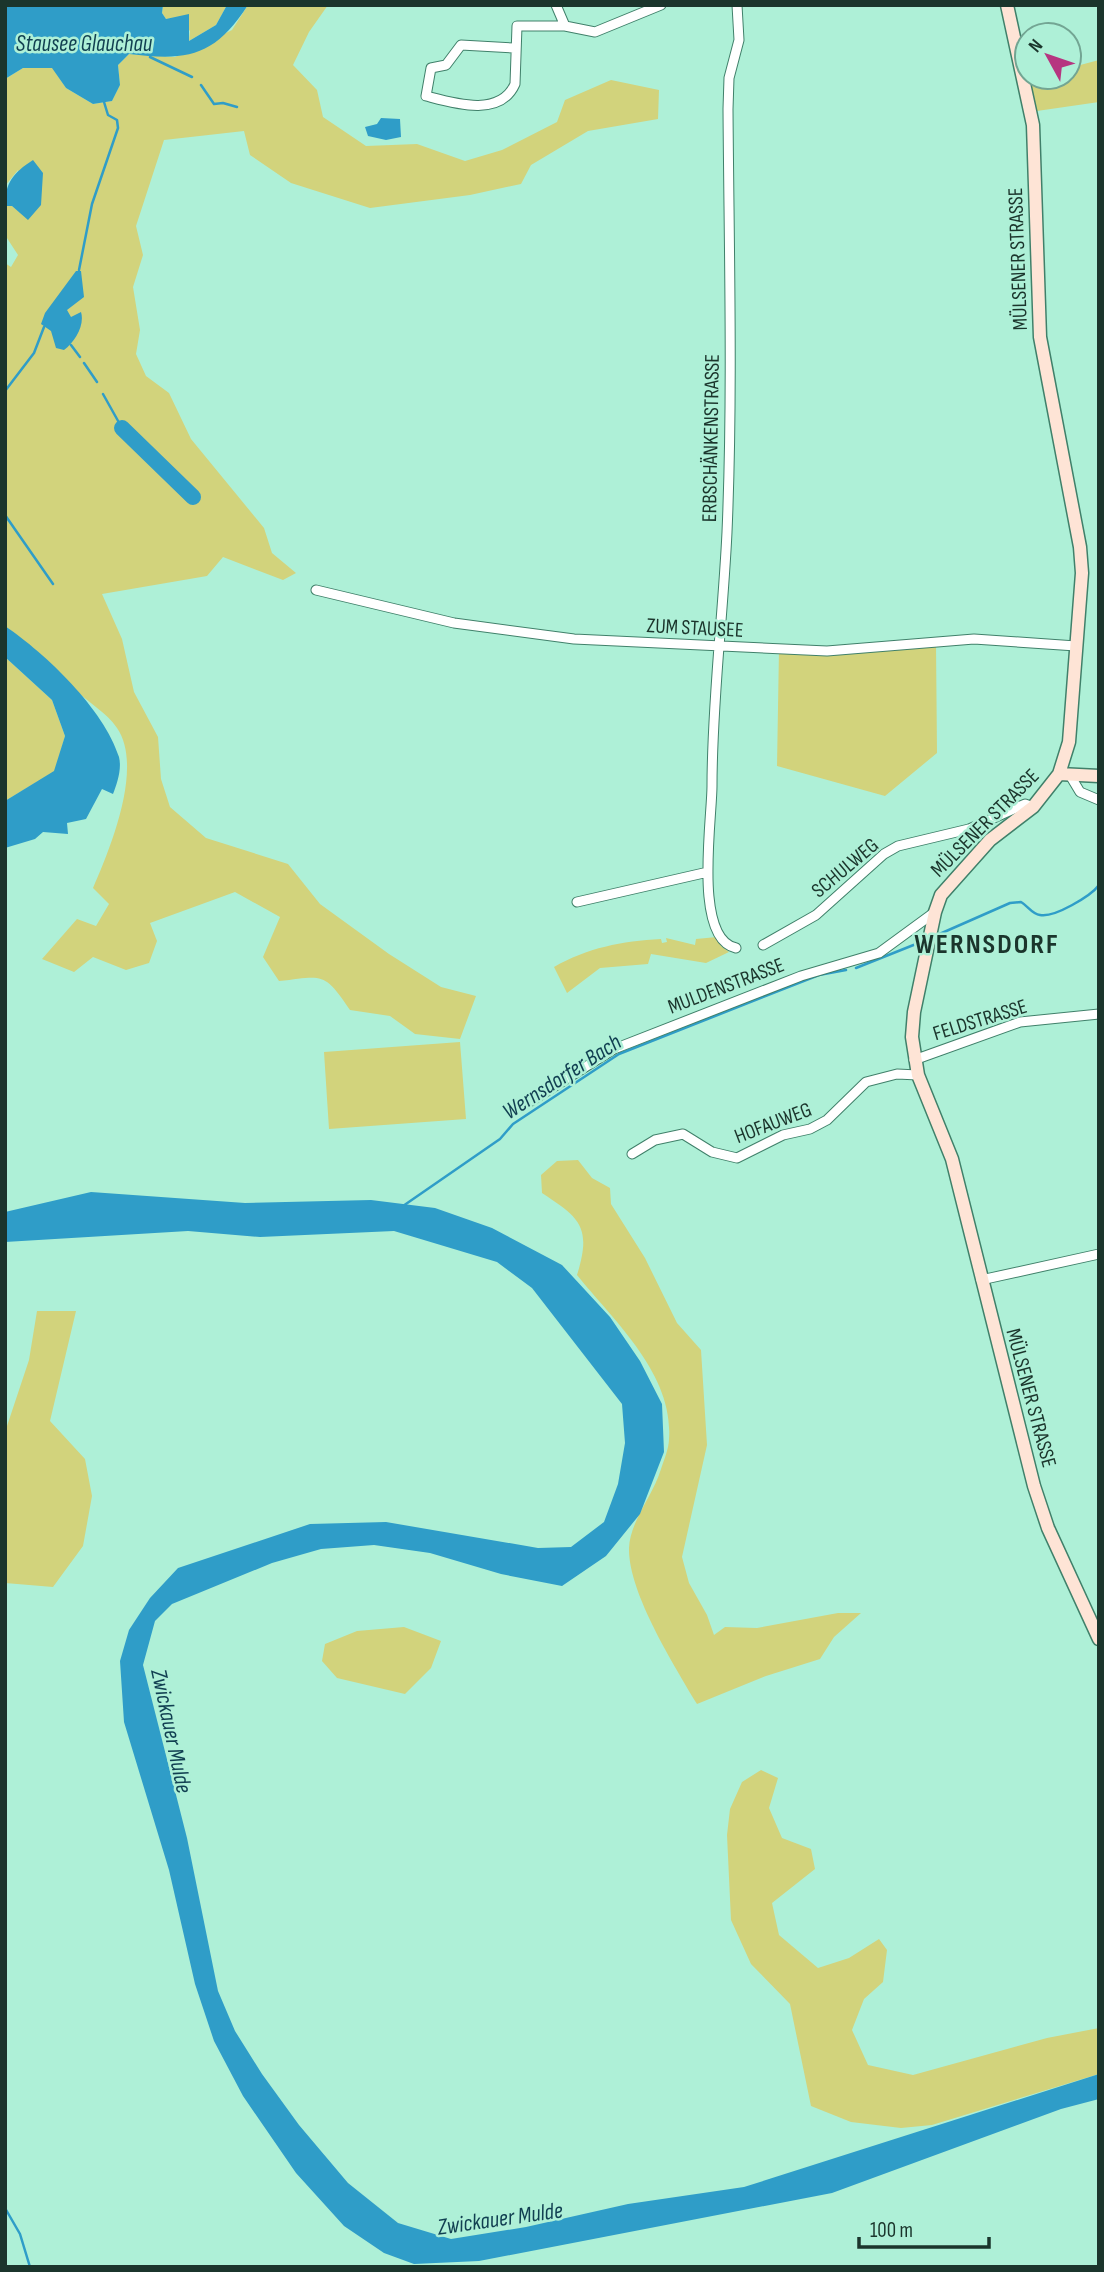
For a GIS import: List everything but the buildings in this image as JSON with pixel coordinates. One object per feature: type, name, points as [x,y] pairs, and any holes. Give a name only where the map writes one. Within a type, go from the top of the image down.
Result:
[{"type":"street","points":[[556,5],[565,26]]},
{"type":"street","points":[[514,48],[461,45],[446,65],[431,68],[426,96],[472,105],[501,100],[511,92],[515,84],[514,48],[517,26],[565,26],[595,32],[662,5]]},
{"type":"street","name":"ERBSCHÄNKENSTRASSE","points":[[736,948],[726,946],[719,938],[710,907],[708,872],[713,701],[721,647],[731,343],[729,78],[740,40],[737,5]]},
{"type":"street","name":"MÜLSENER STRASSE","points":[[1007,5],[1033,125],[1040,337],[1080,547],[1082,573],[1069,742],[1065,775],[1033,807],[990,840],[960,870],[941,895],[934,912],[914,1012],[914,1059],[952,1159],[1034,1486],[1048,1528],[1099,1639]]},
{"type":"street","name":"ZUM STAUSEE","points":[[316,590],[454,623],[574,639],[827,651],[974,639],[1076,646]]},
{"type":"street","points":[[1065,775],[1099,776]]},
{"type":"street","points":[[1065,775],[1080,792],[1099,800]]},
{"type":"street","name":"SCHULWEG","points":[[763,945],[816,915],[884,854],[898,846],[969,829],[1025,804],[1033,807]]},
{"type":"street","points":[[577,902],[708,872]]},
{"type":"street","name":"MULDENSTRASSE","points":[[531,1101],[614,1049],[801,976],[879,953],[934,912]]},
{"type":"street","name":"FELDSTRASSE","points":[[914,1059],[1020,1022],[1099,1014]]},
{"type":"street","name":"HOFAUWEG","points":[[632,1154],[655,1140],[683,1134],[712,1152],[737,1158],[783,1135],[810,1129],[827,1120],[866,1082],[897,1074],[918,1075]]},
{"type":"street","points":[[981,1280],[1099,1254]]},
{"type":"shaded area","points":[[163,5],[227,5],[216,25],[189,41],[190,31],[178,18],[166,19],[162,13]]},
{"type":"shaded area","points":[[248,5],[328,5],[309,32],[293,65],[317,90],[323,117],[366,146],[417,144],[465,161],[502,150],[557,122],[565,100],[611,80],[659,90],[658,119],[588,131],[531,165],[521,184],[470,195],[370,208],[291,183],[250,155],[244,131],[164,140],[136,226],[143,255],[133,287],[140,330],[136,354],[146,376],[169,393],[191,439],[264,528],[272,553],[296,573],[283,580],[223,557],[207,576],[102,594],[122,639],[134,692],[158,737],[161,779],[170,807],[206,838],[288,864],[320,904],[389,954],[441,987],[476,996],[460,1039],[415,1034],[390,1016],[350,1010],[334,988],[321,979],[279,981],[263,957],[280,917],[235,892],[150,923],[157,941],[149,963],[126,970],[93,957],[74,972],[42,959],[77,919],[96,926],[109,904],[93,888],[122,808],[127,764],[124,744],[113,722],[5,626],[5,263],[11,267],[18,255],[5,235],[5,206],[12,206],[28,219],[18,170],[5,186],[5,79],[23,68],[52,67],[66,88],[93,104],[112,101],[120,85],[118,65],[129,54],[175,57],[232,30]]},
{"type":"shaded area","points":[[1099,60],[1099,102],[1030,112],[1024,91],[1083,91],[1083,64]]},
{"type":"shaded area","points":[[936,644],[937,753],[885,796],[777,766],[779,649]]},
{"type":"shaded area","points":[[5,657],[52,700],[65,736],[55,771],[5,801]]},
{"type":"shaded area","points":[[717,937],[721,946],[729,952],[706,963],[651,954],[648,964],[600,968],[567,993],[554,967],[592,950],[619,944],[661,939],[662,943],[667,942],[666,938],[695,945],[696,939]]},
{"type":"shaded area","points":[[460,1042],[466,1119],[329,1129],[324,1052]]},
{"type":"shaded area","points":[[578,1160],[592,1178],[610,1188],[611,1204],[645,1258],[677,1323],[701,1350],[707,1445],[682,1557],[689,1583],[707,1615],[714,1635],[725,1627],[757,1628],[838,1613],[861,1613],[834,1637],[820,1659],[766,1676],[697,1704],[654,1628],[631,1566],[629,1548],[633,1528],[657,1479],[668,1446],[668,1415],[662,1392],[652,1370],[638,1350],[577,1275],[583,1245],[579,1225],[566,1210],[542,1193],[541,1175],[557,1161]]},
{"type":"shaded area","points":[[37,1311],[76,1311],[50,1421],[85,1459],[92,1496],[83,1546],[53,1587],[5,1583],[5,1432],[29,1360]]},
{"type":"shaded area","points":[[404,1627],[441,1641],[431,1668],[405,1694],[337,1678],[322,1661],[325,1644],[357,1631]]},
{"type":"shaded area","points":[[761,1770],[778,1778],[769,1808],[782,1838],[811,1849],[815,1869],[772,1903],[779,1935],[818,1968],[849,1958],[879,1939],[887,1950],[883,1982],[864,1999],[852,2030],[868,2065],[913,2075],[1047,2038],[1099,2028],[1099,2074],[932,2125],[901,2128],[851,2122],[811,2106],[790,2004],[751,1964],[731,1920],[727,1835],[730,1809],[742,1782]]},
{"type":"water","name":"Stausee Glauchau","points":[[5,5],[163,5],[162,13],[166,19],[189,14],[189,41],[216,25],[227,5],[248,5],[223,36],[198,52],[168,57],[129,54],[118,65],[120,85],[112,101],[93,104],[66,88],[52,68],[23,68],[5,79]]},
{"type":"water","points":[[381,118],[400,119],[401,137],[386,140],[368,136],[365,127],[377,124]]},
{"type":"water","points":[[33,160],[43,173],[41,205],[28,220],[12,206],[5,206],[5,198],[12,179]]},
{"type":"water","points":[[76,271],[81,271],[84,297],[67,310],[71,317],[81,312],[82,322],[72,343],[64,350],[56,348],[51,331],[41,324],[45,313]]},
{"type":"water","points":[[5,626],[55,667],[87,702],[111,739],[120,766],[113,794],[102,789],[86,819],[67,823],[68,834],[43,832],[35,839],[5,848],[5,801],[54,771],[65,736],[52,700],[5,657]]},
{"type":"water","points":[[91,1192],[245,1203],[371,1200],[435,1208],[492,1228],[562,1265],[610,1317],[640,1361],[662,1404],[664,1452],[640,1514],[606,1556],[562,1586],[501,1574],[430,1553],[374,1545],[321,1549],[272,1563],[172,1604],[155,1621],[143,1665],[187,1838],[218,1991],[235,2031],[262,2074],[299,2125],[348,2183],[398,2223],[451,2239],[526,2227],[628,2204],[744,2187],[1099,2074],[1099,2099],[1061,2109],[832,2193],[479,2261],[414,2264],[384,2253],[344,2226],[296,2173],[243,2096],[214,2041],[195,1984],[169,1870],[124,1722],[120,1661],[129,1630],[150,1598],[178,1568],[310,1524],[386,1522],[538,1548],[571,1547],[604,1522],[618,1484],[625,1443],[622,1404],[532,1288],[497,1262],[394,1231],[260,1237],[188,1231],[5,1242],[5,1212]]},
{"type":"waterway","points":[[150,57],[192,77]]},
{"type":"waterway","points":[[201,85],[214,104],[223,103],[237,107]]},
{"type":"waterway","points":[[79,270],[92,204],[118,128],[117,120],[108,115],[104,102]]},
{"type":"waterway","points":[[5,391],[34,353],[44,327]]},
{"type":"waterway","points":[[71,345],[80,357]]},
{"type":"waterway","points":[[84,363],[97,382]]},
{"type":"waterway","points":[[103,394],[122,428]]},
{"type":"waterway","points":[[122,428],[193,497]]},
{"type":"waterway","points":[[5,515],[53,584]]},
{"type":"waterway","name":"Wernsdorfer Bach","points":[[935,936],[1010,903],[1021,902],[1040,915],[1054,913],[1081,900],[1099,885]]},
{"type":"waterway","name":"Wernsdorfer Bach","points":[[856,968],[926,940]]},
{"type":"waterway","name":"Wernsdorfer Bach","points":[[403,1206],[500,1139],[513,1124],[619,1054],[819,975],[846,970]]},
{"type":"waterway","points":[[5,2208],[20,2234],[30,2267]]},
{"type":"district","name":"WERNSDORF","points":[[987,944]]},
{"type":"water label","name":"Zwickauer Mulde","points":[[171,1731]]},
{"type":"water label","name":"Zwickauer Mulde","points":[[500,2219]]}]
